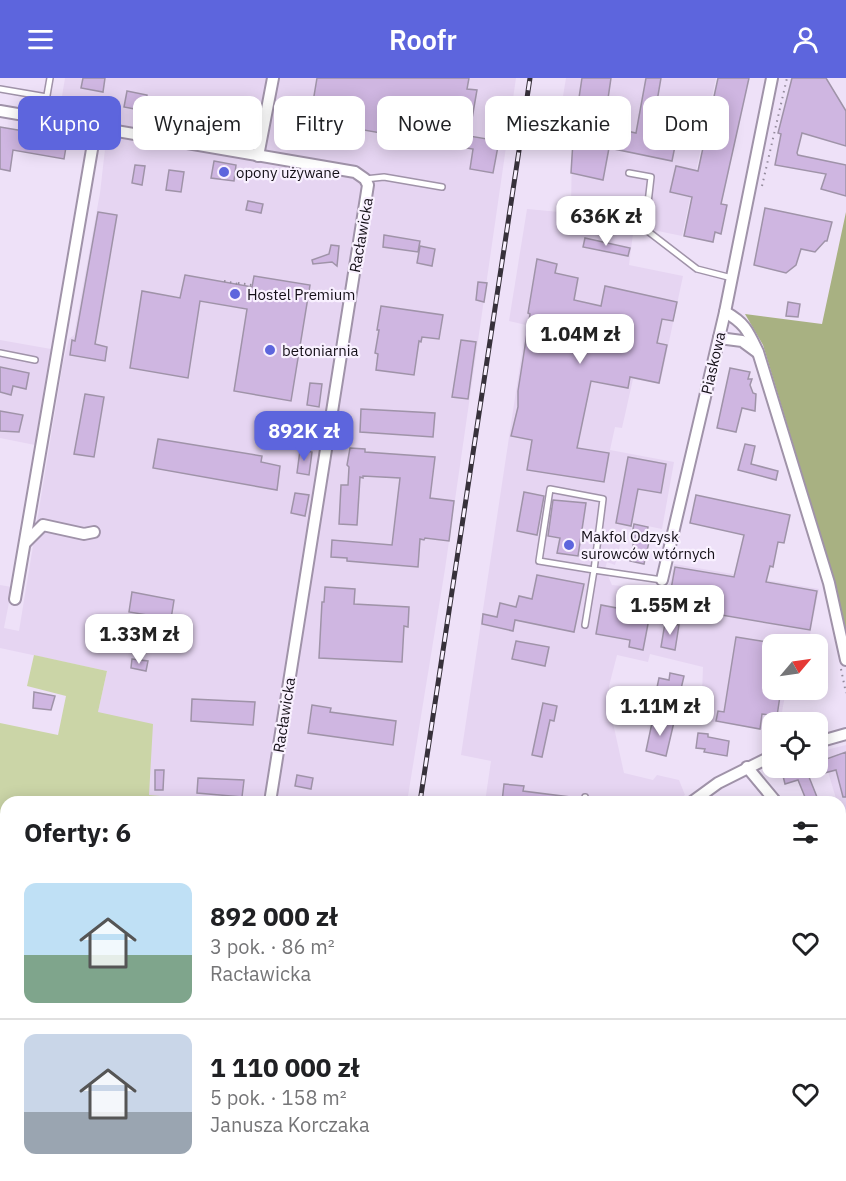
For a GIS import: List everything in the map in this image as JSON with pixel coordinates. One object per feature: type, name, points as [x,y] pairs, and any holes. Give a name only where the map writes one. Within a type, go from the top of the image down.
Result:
[{"type":"street","points":[[258,156],[273,78]]},
{"type":"street","name":"Piaskowa","points":[[662,580],[725,312],[772,78]]},
{"type":"street","name":"Racławicka","points":[[0,111],[18,114]]},
{"type":"street","name":"Racławicka","points":[[121,131],[355,172],[365,179],[368,191],[271,796]]},
{"type":"street","points":[[15,599],[92,150]]},
{"type":"street","points":[[725,312],[741,321],[758,352],[829,583],[843,661]]},
{"type":"street","points":[[719,338],[742,341],[758,352]]},
{"type":"street","points":[[25,542],[43,525],[84,534],[94,532]]},
{"type":"street","points":[[828,739],[846,734]]},
{"type":"street","points":[[700,796],[718,783],[762,760]]},
{"type":"street","points":[[747,767],[771,796]]},
{"type":"lane","points":[[47,96],[50,78]]},
{"type":"lane","points":[[0,89],[41,96]]},
{"type":"lane","points":[[629,173],[651,177],[645,229],[697,269],[732,278]]},
{"type":"lane","points":[[365,179],[384,177],[442,188]]},
{"type":"lane","points":[[0,353],[35,360]]},
{"type":"lane","name":"Piaskowa","points":[[585,625],[594,570],[603,499],[550,489],[540,561],[594,570],[662,580]]},
{"type":"path","points":[[224,280],[252,285]]},
{"type":"path","points":[[843,661],[846,693]]},
{"type":"shaded area","points":[[65,78],[516,78],[513,96],[485,96],[485,150],[506,150],[445,569],[408,796],[149,795],[98,712],[107,671],[0,648],[0,585],[12,587],[4,628],[19,631],[63,363],[69,339],[74,335],[100,193],[105,150],[121,150],[121,96],[62,96]]},
{"type":"shaded area","points":[[566,78],[716,78],[712,96],[643,96],[643,150],[701,150],[682,236],[634,226],[629,265],[683,276],[660,384],[633,379],[622,428],[615,427],[610,450],[674,462],[662,529],[633,523],[631,530],[624,529],[615,565],[607,562],[605,569],[612,585],[668,591],[674,564],[819,589],[810,634],[762,634],[762,700],[784,700],[782,712],[762,712],[762,729],[701,720],[703,667],[650,654],[648,662],[617,655],[609,686],[613,723],[624,773],[653,780],[657,775],[679,780],[684,796],[486,796],[491,761],[461,755],[526,325],[509,321],[527,209],[571,213],[572,150],[631,150],[631,96],[563,96]]},
{"type":"shaded area","points":[[0,340],[51,349],[35,445],[0,438]]},
{"type":"shaded area","points":[[846,745],[846,796],[835,796],[828,771],[828,750]]},
{"type":"green space","points":[[846,212],[846,636],[835,583],[763,345],[745,314],[822,324]]},
{"type":"green space","points":[[34,655],[107,671],[98,712],[153,724],[149,795],[161,796],[0,796],[0,723],[58,735],[66,696],[27,686]]},
{"type":"building","points":[[83,78],[105,78],[103,92],[81,88]]},
{"type":"building","points":[[317,78],[469,78],[467,89],[477,90],[473,113],[473,96],[377,96],[377,132],[365,130],[365,96],[314,96]]},
{"type":"building","points":[[582,78],[611,78],[608,96],[579,96]]},
{"type":"building","points":[[646,78],[661,78],[658,96],[643,96],[643,150],[674,150],[672,161],[619,150],[631,150],[631,132],[636,133]]},
{"type":"building","points":[[718,78],[749,78],[721,204],[727,205],[721,234],[715,232],[713,242],[684,236],[692,197],[670,192],[676,166],[698,171],[703,150],[729,150],[729,96],[714,96]]},
{"type":"building","points":[[792,78],[826,78],[846,111],[846,146],[802,133],[797,153],[846,165],[846,196],[821,189],[826,174],[775,165],[781,134],[778,133]]},
{"type":"building","points":[[127,91],[147,95],[133,96],[133,109],[124,107]]},
{"type":"building","points":[[0,127],[18,130],[18,150],[66,150],[64,159],[13,150],[10,171],[0,169]]},
{"type":"building","points":[[473,137],[485,139],[485,150],[497,150],[493,173],[470,169]]},
{"type":"building","points":[[572,150],[609,150],[603,180],[571,173]]},
{"type":"building","name":"opony używane","points":[[214,161],[236,165],[234,181],[211,178]]},
{"type":"building","points":[[135,165],[145,166],[142,185],[132,183]]},
{"type":"building","points":[[169,170],[184,172],[181,192],[166,190]]},
{"type":"building","points":[[248,201],[263,204],[261,213],[246,210]]},
{"type":"building","points":[[765,208],[832,222],[827,241],[815,252],[801,249],[796,265],[786,273],[754,265]]},
{"type":"building","points":[[98,212],[117,215],[95,344],[107,347],[105,361],[70,355],[72,340],[75,341]]},
{"type":"building","points":[[384,235],[420,241],[418,252],[383,247]]},
{"type":"building","points":[[585,238],[630,248],[628,256],[583,247]]},
{"type":"building","points":[[331,245],[339,246],[337,266],[332,262],[313,264],[312,260],[329,254]]},
{"type":"building","points":[[420,246],[435,249],[432,266],[417,263]]},
{"type":"building","points":[[537,259],[557,264],[555,273],[578,278],[574,300],[601,306],[605,286],[677,302],[673,321],[662,319],[657,343],[667,345],[659,383],[630,377],[628,388],[591,381],[577,448],[609,453],[604,482],[527,470],[532,440],[511,436],[518,407],[518,391],[530,314],[528,313]]},
{"type":"building","points":[[185,275],[252,287],[254,276],[310,285],[291,401],[234,391],[247,309],[200,301],[188,378],[130,368],[142,291],[180,298]]},
{"type":"building","points":[[478,282],[487,283],[484,302],[476,300]]},
{"type":"building","points":[[788,302],[800,304],[798,317],[786,316]]},
{"type":"building","points":[[381,306],[443,315],[439,339],[422,337],[421,342],[419,341],[414,375],[376,370],[378,354],[375,353]]},
{"type":"building","points":[[461,340],[476,342],[468,399],[452,397]]},
{"type":"building","points":[[0,367],[29,373],[26,389],[13,386],[11,395],[0,392]]},
{"type":"building","points":[[730,368],[750,372],[748,379],[752,379],[750,385],[753,393],[756,394],[755,411],[742,408],[736,432],[717,428]]},
{"type":"building","points":[[310,383],[322,384],[319,407],[307,405]]},
{"type":"building","points":[[85,394],[104,397],[94,457],[74,454]]},
{"type":"building","points":[[361,409],[435,413],[433,437],[360,432]]},
{"type":"building","points":[[0,411],[23,415],[19,432],[0,431]]},
{"type":"building","points":[[158,439],[262,456],[261,462],[280,466],[277,490],[153,468]]},
{"type":"building","points":[[745,444],[755,446],[751,464],[778,471],[776,480],[738,470]]},
{"type":"building","points":[[350,448],[365,449],[365,452],[435,457],[430,498],[454,501],[449,541],[420,539],[418,567],[347,561],[347,558],[331,557],[332,540],[392,545],[400,478],[360,477],[357,525],[339,524],[341,485],[348,485],[349,467],[347,465]]},
{"type":"building","points":[[300,450],[312,452],[309,475],[297,473]]},
{"type":"building","points":[[628,457],[666,464],[661,493],[638,489],[631,526],[616,523]]},
{"type":"building","points":[[524,492],[544,496],[537,535],[517,531]]},
{"type":"building","points":[[295,493],[309,495],[305,516],[291,513]]},
{"type":"building","points":[[696,495],[790,515],[784,543],[778,542],[773,567],[770,566],[766,582],[817,591],[810,630],[668,606],[675,567],[734,577],[744,535],[690,523]]},
{"type":"building","points":[[553,500],[586,503],[578,556],[557,553],[560,538],[548,536]]},
{"type":"building","points":[[634,524],[648,527],[645,541],[649,542],[644,564],[630,561],[635,535],[632,534]]},
{"type":"building","points":[[537,575],[584,584],[574,632],[515,620],[513,631],[482,624],[483,614],[497,617],[500,603],[516,607],[519,596],[532,599]]},
{"type":"building","points":[[325,587],[355,589],[354,604],[409,607],[408,627],[404,626],[402,662],[319,658]]},
{"type":"building","points":[[132,592],[174,600],[171,619],[129,612]]},
{"type":"building","points":[[640,598],[653,598],[643,650],[629,647],[630,640],[596,634],[601,605],[638,612]]},
{"type":"building","points":[[665,623],[679,625],[675,650],[661,647]]},
{"type":"building","points":[[736,637],[762,641],[762,700],[779,700],[778,712],[762,712],[760,729],[716,721],[718,711],[724,712]]},
{"type":"building","points":[[516,641],[549,647],[545,666],[512,659]]},
{"type":"building","points":[[132,659],[148,661],[146,671],[131,668]]},
{"type":"building","points":[[670,673],[684,676],[678,702],[655,697],[659,678],[669,680]]},
{"type":"building","points":[[34,692],[55,696],[51,710],[33,708]]},
{"type":"building","points":[[192,699],[255,702],[253,725],[191,721]]},
{"type":"building","points":[[543,703],[557,706],[554,721],[550,720],[542,757],[532,755]]},
{"type":"building","points":[[312,705],[331,708],[330,712],[396,721],[393,745],[308,733]]},
{"type":"building","points":[[617,709],[638,714],[636,723],[615,719]]},
{"type":"building","points":[[653,718],[674,722],[666,756],[646,751]]},
{"type":"building","points":[[698,733],[729,741],[727,756],[704,752],[705,749],[696,748]]},
{"type":"building","points":[[846,752],[846,796],[843,796],[836,770],[828,772],[828,758]]},
{"type":"building","points":[[155,770],[164,770],[163,790],[155,790]]},
{"type":"building","points":[[297,775],[313,778],[311,789],[295,786]]},
{"type":"building","points":[[198,778],[244,780],[242,796],[197,793]]},
{"type":"building","points":[[784,778],[809,778],[817,796],[805,796],[798,780],[785,784]]},
{"type":"building","points":[[504,784],[524,786],[523,791],[562,796],[503,796]]},
{"type":"railway","points":[[421,796],[530,78]]},
{"type":"place","name":"opony używane","points":[[224,172]]},
{"type":"place","name":"Hostel Premium","points":[[235,294]]},
{"type":"place","name":"betoniarnia","points":[[270,350]]},
{"type":"place","name":"Makfol Odzysk surowców wtórnych","points":[[569,545]]}]
